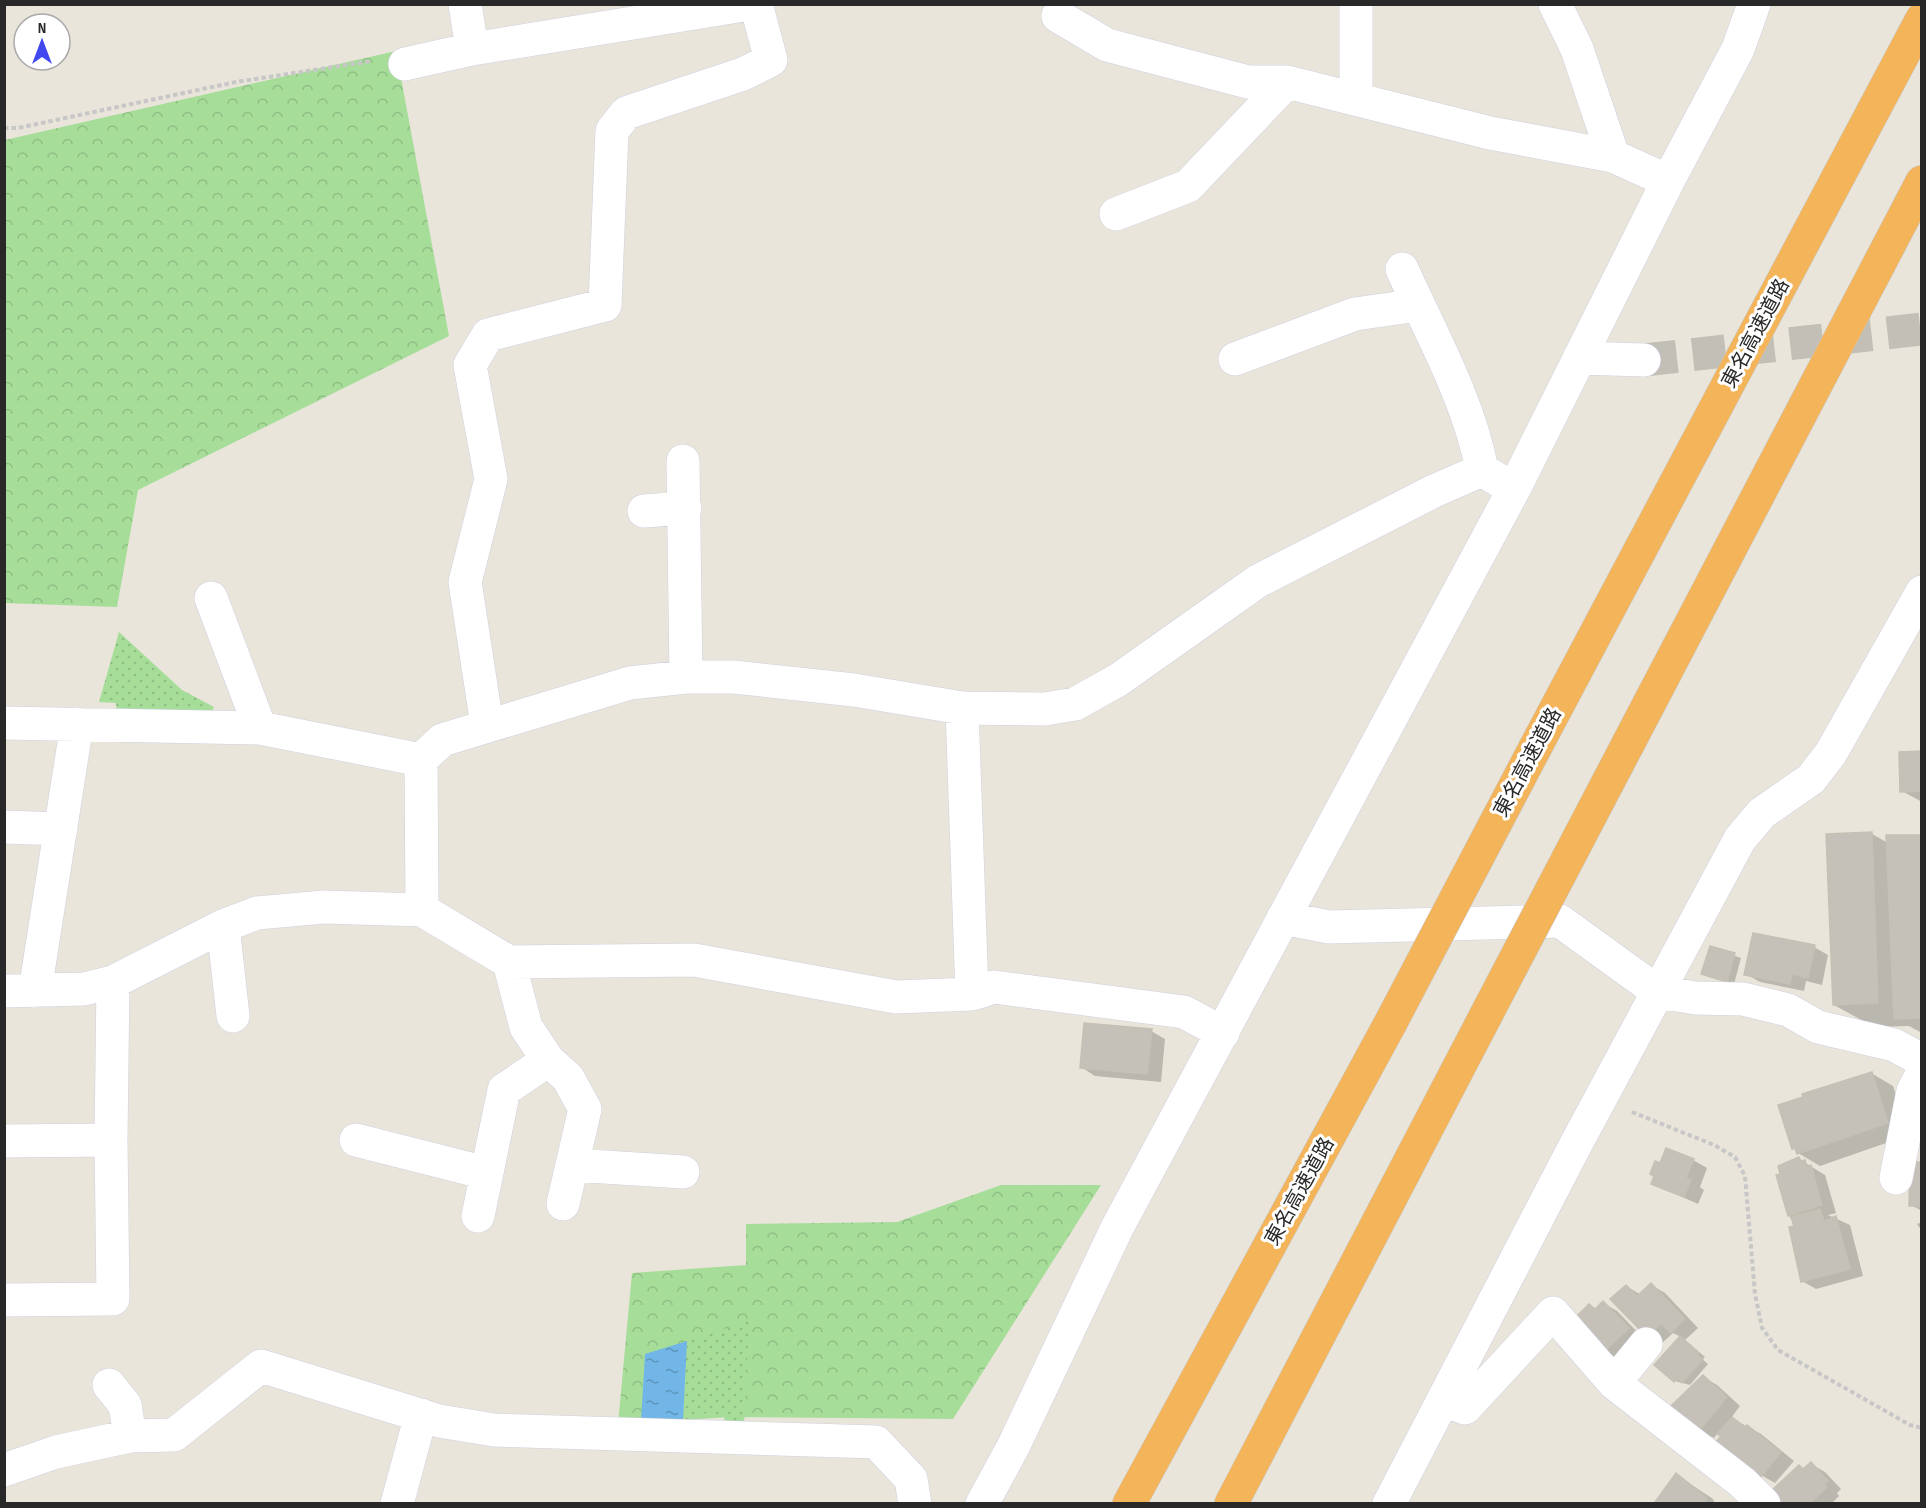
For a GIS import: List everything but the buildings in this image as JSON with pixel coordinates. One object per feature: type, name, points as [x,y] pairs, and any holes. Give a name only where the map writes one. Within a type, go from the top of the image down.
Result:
[{"type":"highway","name":"東名高速道路","points":[[1129,1503],[1390,1023],[1922,19]]},
{"type":"highway","points":[[1231,1503],[1922,182]]},
{"type":"street","points":[[465,4],[472,49]]},
{"type":"street","points":[[405,63],[472,49],[750,4]]},
{"type":"street","points":[[487,725],[465,582],[491,479],[470,365],[488,335],[605,305],[612,132],[626,113],[743,74],[771,60],[756,4]]},
{"type":"street","points":[[1356,4],[1356,99]]},
{"type":"street","points":[[1555,4],[1577,49],[1613,156]]},
{"type":"street","points":[[982,1503],[1014,1445],[1117,1228],[1514,489],[1668,181],[1738,49],[1754,4]]},
{"type":"street","points":[[1058,16],[1107,45],[1248,82],[1287,82],[1490,133],[1613,156],[1668,181]]},
{"type":"street","points":[[1116,214],[1188,186],[1287,82]]},
{"type":"street","points":[[1402,269],[1429,325],[1477,444],[1482,470],[1514,489]]},
{"type":"street","points":[[1235,359],[1355,314],[1418,305]]},
{"type":"street","points":[[1579,358],[1644,360]]},
{"type":"street","points":[[683,460],[686,677]]},
{"type":"street","points":[[422,910],[421,760],[442,740],[630,683],[686,677],[734,677],[854,690],[962,708],[1045,709],[1075,704],[1118,680],[1258,581],[1434,491],[1482,470]]},
{"type":"street","points":[[644,511],[685,508]]},
{"type":"street","points":[[1389,1503],[1740,839],[1762,813],[1811,779],[1831,753],[1922,592]]},
{"type":"street","points":[[211,598],[260,728]]},
{"type":"street","points":[[962,708],[972,994]]},
{"type":"street","points":[[4,723],[260,728],[421,760]]},
{"type":"street","points":[[77,724],[61,829],[20,991],[84,989],[113,982],[223,926],[257,913],[324,907],[422,910],[509,962],[694,960],[896,997],[972,994],[994,987],[1185,1012],[1222,1033]]},
{"type":"street","points":[[4,827],[61,829]]},
{"type":"street","points":[[1283,918],[1329,927],[1560,921],[1658,992],[1696,998],[1743,999],[1788,1010],[1818,1027],[1894,1045],[1922,1060]]},
{"type":"street","points":[[223,926],[233,1016]]},
{"type":"street","points":[[509,962],[526,1027],[548,1060],[567,1078],[585,1109],[563,1204]]},
{"type":"street","points":[[4,1300],[113,1299],[111,1140],[113,982]]},
{"type":"street","points":[[478,1215],[504,1090],[548,1060]]},
{"type":"street","points":[[1896,1178],[1913,1147],[1913,1091],[1922,1074]]},
{"type":"street","points":[[4,1141],[111,1140]]},
{"type":"street","points":[[356,1140],[486,1173]]},
{"type":"street","points":[[573,1165],[682,1172]]},
{"type":"street","points":[[1443,1400],[1465,1407],[1553,1314],[1614,1383],[1743,1483],[1764,1503]]},
{"type":"street","points":[[1614,1383],[1646,1344]]},
{"type":"street","points":[[4,1470],[56,1452],[130,1436],[174,1435],[261,1366],[421,1415],[494,1430],[876,1442],[911,1479],[915,1503]]},
{"type":"street","points":[[109,1385],[125,1405],[130,1436]]},
{"type":"street","points":[[398,1503],[421,1415]]},
{"type":"path","points":[[4,128],[18,128],[236,82],[365,61],[390,60],[405,63]]},
{"type":"path","points":[[1600,1100],[1714,1145],[1735,1157],[1745,1176],[1755,1294],[1762,1328],[1778,1350],[1910,1425],[1922,1428]]},
{"type":"green space","points":[[396,51],[449,336],[138,490],[117,607],[5,603],[5,140]]},
{"type":"green space","points":[[119,632],[182,690],[214,707],[211,714],[117,713],[116,703],[99,702]]},
{"type":"green space","points":[[1001,1185],[1101,1185],[953,1419],[731,1417],[618,1424],[632,1273],[746,1265],[746,1224],[897,1222]]},
{"type":"green space","points":[[749,1321],[744,1425],[725,1424],[724,1414],[694,1413],[694,1423],[683,1422],[687,1341]]},
{"type":"water","points":[[687,1341],[683,1422],[641,1421],[645,1354]]},
{"type":"tunnel","points":[[1644,360],[1922,329]]}]
